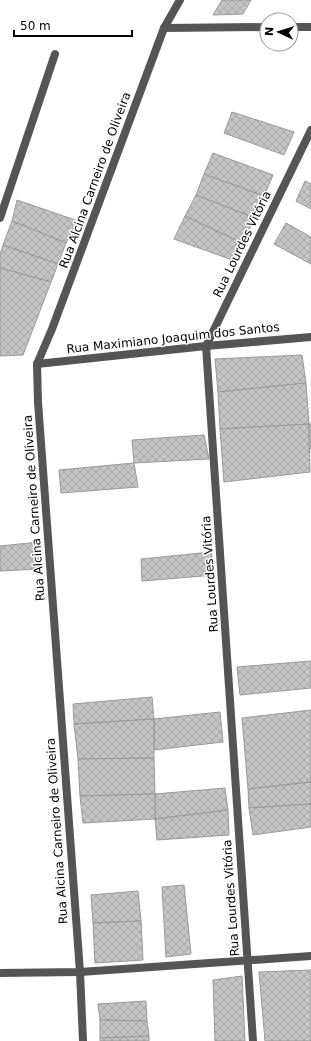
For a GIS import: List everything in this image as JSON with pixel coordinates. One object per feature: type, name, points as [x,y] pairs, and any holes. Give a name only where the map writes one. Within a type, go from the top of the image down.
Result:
[{"type":"street","name":"Rua Alcina Carneiro de Oliveira","points":[[83,1041],[80,972],[38,402],[37,364],[52,329],[164,28],[180,0]]},
{"type":"street","points":[[164,28],[259,27]]},
{"type":"street","points":[[299,27],[311,27]]},
{"type":"street","points":[[0,218],[55,54]]},
{"type":"street","name":"Rua Lourdes Vitória","points":[[253,1041],[206,346],[311,130]]},
{"type":"street","name":"Rua Maximiano Joaquim dos Santos","points":[[37,364],[206,346],[311,337]]},
{"type":"street","points":[[0,973],[80,972],[311,956]]},
{"type":"building","points":[[222,0],[251,0],[243,14],[213,15]]},
{"type":"building","points":[[232,112],[294,132],[284,155],[224,133]]},
{"type":"building","points":[[213,153],[273,175],[264,196],[204,174]]},
{"type":"building","points":[[204,174],[264,196],[255,218],[196,195]]},
{"type":"building","points":[[305,181],[311,184],[311,209],[296,201]]},
{"type":"building","points":[[196,195],[255,218],[242,243],[185,216]]},
{"type":"building","points":[[17,200],[78,221],[66,243],[12,221]]},
{"type":"building","points":[[185,216],[242,243],[235,261],[174,239]]},
{"type":"building","points":[[12,221],[66,243],[58,264],[3,245]]},
{"type":"building","points":[[286,223],[311,237],[311,264],[274,244]]},
{"type":"building","points":[[3,245],[58,264],[51,282],[0,268],[0,254]]},
{"type":"building","points":[[0,268],[51,282],[23,355],[0,356]]},
{"type":"building","points":[[302,355],[306,383],[218,392],[215,359]]},
{"type":"building","points":[[306,383],[309,424],[220,429],[218,392]]},
{"type":"building","points":[[309,424],[310,472],[224,482],[220,429]]},
{"type":"building","points":[[309,424],[311,424],[311,449],[309,449]]},
{"type":"building","points":[[204,435],[209,459],[134,463],[132,440]]},
{"type":"building","points":[[134,463],[138,487],[61,493],[59,470]]},
{"type":"building","points":[[39,542],[39,569],[0,571],[0,546]]},
{"type":"building","points":[[211,552],[215,575],[142,581],[141,559]]},
{"type":"building","points":[[311,661],[311,688],[240,695],[237,667]]},
{"type":"building","points":[[152,697],[154,719],[74,724],[73,704]]},
{"type":"building","points":[[311,710],[311,782],[248,789],[242,718]]},
{"type":"building","points":[[220,712],[223,742],[154,750],[154,719]]},
{"type":"building","points":[[154,719],[154,758],[78,759],[74,724]]},
{"type":"building","points":[[154,758],[155,794],[80,796],[78,759]]},
{"type":"building","points":[[311,782],[311,804],[249,808],[248,789]]},
{"type":"building","points":[[225,788],[228,810],[155,819],[155,794]]},
{"type":"building","points":[[155,794],[155,819],[83,823],[80,796]]},
{"type":"building","points":[[311,804],[311,827],[253,835],[249,808]]},
{"type":"building","points":[[228,810],[229,835],[157,840],[155,819]]},
{"type":"building","points":[[184,885],[191,954],[166,957],[162,887]]},
{"type":"building","points":[[138,891],[141,921],[93,923],[91,895]]},
{"type":"building","points":[[141,921],[143,960],[95,963],[93,923]]},
{"type":"building","points":[[311,970],[311,1041],[265,1041],[259,972]]},
{"type":"building","points":[[242,976],[245,1041],[215,1041],[213,980]]},
{"type":"building","points":[[146,1001],[147,1021],[100,1020],[98,1004]]},
{"type":"building","points":[[100,1020],[147,1021],[149,1036],[100,1038]]},
{"type":"building","points":[[149,1036],[149,1041],[100,1041],[100,1038]]}]
